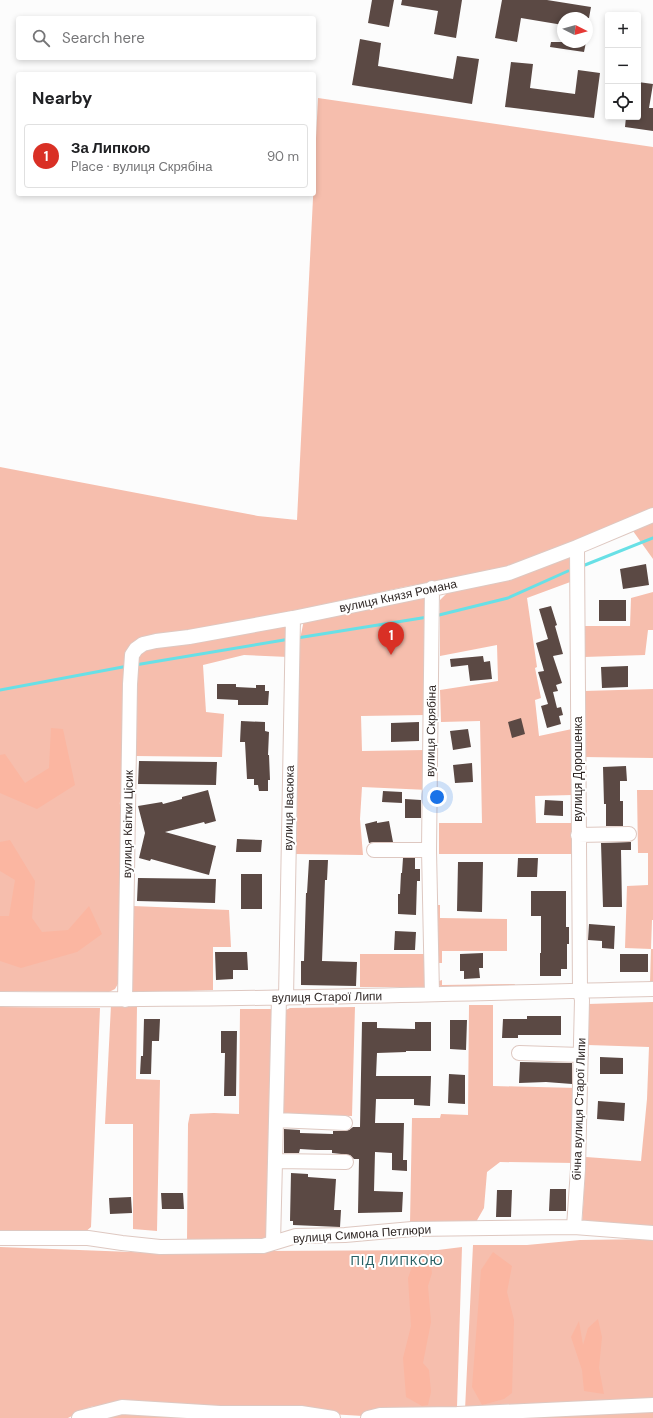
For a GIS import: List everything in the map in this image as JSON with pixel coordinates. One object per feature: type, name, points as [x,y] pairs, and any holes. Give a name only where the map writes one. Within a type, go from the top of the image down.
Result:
[{"type":"street","name":"вулиця Князя Романа","points":[[136,649],[143,644],[156,641],[189,637],[293,618],[509,572],[577,547],[653,515]]},
{"type":"street","name":"вулиця Дорошенка","points":[[577,547],[580,991]]},
{"type":"street","name":"вулиця Скрябіна","points":[[432,588],[433,606],[429,850],[432,994]]},
{"type":"street","name":"вулиця Івасюка","points":[[273,1243],[293,618]]},
{"type":"street","name":"вулиця Квітки Цісик","points":[[125,1000],[130,684],[131,660],[136,649]]},
{"type":"street","points":[[578,835],[629,834]]},
{"type":"street","points":[[374,850],[429,850]]},
{"type":"street","name":"вулиця Старої Липи","points":[[0,999],[125,1000],[282,998],[653,989]]},
{"type":"street","name":"бічна вулиця Старої Липи","points":[[574,1227],[578,1161],[581,1055],[582,1000],[580,991]]},
{"type":"street","points":[[519,1054],[581,1055]]},
{"type":"street","points":[[276,1120],[346,1123]]},
{"type":"street","points":[[275,1161],[346,1162]]},
{"type":"street","name":"вулиця Симона Петлюри","points":[[0,1238],[88,1238],[122,1244],[160,1247],[263,1246],[296,1236],[345,1235],[412,1229],[574,1227],[653,1233]]},
{"type":"street","points":[[376,1417],[653,1405]]},
{"type":"street","points":[[79,1418],[122,1407],[220,1413],[301,1413],[334,1418]]},
{"type":"shaded area","points":[[318,98],[653,147],[653,511],[503,569],[404,587],[195,632],[139,639],[133,642],[127,650],[122,796],[120,802],[123,812],[120,863],[122,867],[119,982],[115,989],[109,992],[0,991],[0,467],[258,516],[297,520],[313,196],[316,196]]},
{"type":"shaded area","points":[[653,523],[653,559],[633,531]]},
{"type":"shaded area","points":[[572,556],[573,581],[527,598],[537,667],[535,668],[541,698],[535,700],[539,736],[572,729],[572,795],[535,796],[536,823],[572,823],[572,854],[439,854],[439,823],[482,823],[480,721],[441,722],[440,690],[498,681],[497,645],[440,656],[440,600],[451,589]]},
{"type":"shaded area","points":[[653,592],[653,630],[648,630],[645,655],[584,657],[584,626],[630,626],[631,598]]},
{"type":"shaded area","points":[[426,596],[426,715],[361,716],[362,751],[426,750],[428,790],[362,787],[360,819],[363,855],[295,854],[300,639],[304,620]]},
{"type":"shaded area","points":[[288,624],[288,657],[244,655],[203,665],[206,712],[224,714],[222,757],[135,756],[138,656],[145,649]]},
{"type":"shaded area","points":[[653,689],[653,758],[584,757],[584,691]]},
{"type":"shaded area","points":[[51,728],[63,729],[75,785],[37,809],[0,793],[0,755],[5,754],[25,783],[49,768]]},
{"type":"shaded area","points":[[637,790],[653,790],[653,920],[651,949],[625,948],[627,886],[648,885],[648,853],[638,853]]},
{"type":"shaded area","points":[[10,840],[35,881],[32,918],[42,932],[68,930],[89,906],[102,934],[77,952],[21,968],[0,961],[0,916],[9,916],[15,880],[0,871],[0,842]]},
{"type":"shaded area","points":[[438,905],[440,905],[440,918],[507,919],[507,951],[442,951],[442,963],[438,963]]},
{"type":"shaded area","points":[[133,906],[229,910],[231,947],[213,947],[213,990],[134,993],[131,991]]},
{"type":"shaded area","points":[[651,949],[653,949],[653,983],[650,983]]},
{"type":"shaded area","points":[[360,954],[424,954],[424,987],[360,987]]},
{"type":"shaded area","points":[[442,980],[442,985],[515,984],[514,987],[441,987],[438,984],[439,981]]},
{"type":"shaded area","points":[[653,1002],[653,1227],[582,1224],[586,1157],[641,1161],[647,1099],[649,1047],[588,1045],[588,1004]]},
{"type":"shaded area","points":[[111,1005],[137,1006],[136,1079],[160,1080],[157,1231],[133,1229],[133,1124],[105,1124]]},
{"type":"shaded area","points":[[469,1005],[493,1005],[493,1086],[577,1088],[574,1163],[500,1162],[487,1172],[484,1208],[476,1222],[410,1223],[412,1118],[440,1118],[441,1114],[468,1115]]},
{"type":"shaded area","points":[[0,1007],[100,1008],[91,1227],[84,1233],[0,1234]]},
{"type":"shaded area","points":[[355,1007],[352,1116],[282,1114],[284,1015],[286,1010],[290,1008]]},
{"type":"shaded area","points":[[240,1009],[273,1009],[270,1241],[187,1241],[188,1124],[190,1114],[239,1114]]},
{"type":"shaded area","points":[[653,1239],[653,1399],[465,1410],[473,1245],[527,1245],[580,1240]]},
{"type":"shaded area","points":[[0,1247],[158,1253],[438,1250],[462,1247],[457,1407],[380,1408],[363,1416],[124,1402],[90,1407],[68,1418],[0,1418]]},
{"type":"shaded area","points":[[493,1252],[512,1266],[507,1292],[514,1320],[512,1393],[504,1399],[482,1405],[472,1387],[481,1270]]},
{"type":"shaded area","points":[[425,1255],[430,1260],[432,1273],[428,1286],[431,1322],[423,1363],[429,1370],[431,1392],[428,1405],[422,1406],[406,1397],[403,1358],[411,1326],[408,1278],[414,1261]]},
{"type":"shaded area","points":[[598,1319],[602,1337],[599,1368],[604,1394],[584,1391],[582,1370],[571,1337],[579,1321],[583,1345],[588,1328]]},
{"type":"shaded area","points":[[653,1411],[653,1418],[513,1418]]},
{"type":"shaded area","points":[[122,1413],[203,1418],[105,1418]]},
{"type":"building","points":[[372,0],[394,0],[389,27],[368,23]]},
{"type":"building","points":[[402,0],[462,0],[456,38],[434,34],[438,11],[401,5]]},
{"type":"building","points":[[502,0],[547,0],[591,7],[590,12],[557,12],[557,24],[521,18],[517,42],[495,38]]},
{"type":"building","points":[[360,39],[381,43],[378,66],[453,79],[457,56],[479,59],[472,104],[352,85]]},
{"type":"building","points":[[551,42],[557,42],[557,48],[585,48],[584,52],[550,47]]},
{"type":"building","points":[[511,62],[533,64],[530,88],[575,94],[578,70],[600,73],[594,118],[505,107]]},
{"type":"building","points":[[641,82],[653,84],[649,108],[653,108],[653,131],[625,127],[626,120],[641,120]]},
{"type":"building","points":[[646,564],[649,585],[623,589],[620,569]]},
{"type":"building","points":[[599,600],[626,600],[626,621],[599,621]]},
{"type":"building","points":[[551,606],[557,625],[555,626],[563,654],[553,656],[562,683],[556,685],[558,691],[553,692],[557,708],[561,707],[563,715],[559,716],[561,724],[547,728],[541,706],[548,704],[538,672],[544,671],[536,643],[548,639],[539,609]]},
{"type":"building","points":[[483,656],[484,662],[490,661],[492,679],[470,681],[468,665],[451,667],[450,659]]},
{"type":"building","points":[[628,666],[628,687],[602,688],[601,667]]},
{"type":"building","points":[[217,684],[236,684],[236,687],[256,688],[256,685],[265,685],[265,691],[269,691],[268,705],[238,705],[238,700],[217,699]]},
{"type":"building","points":[[521,718],[525,734],[512,738],[508,722]]},
{"type":"building","points":[[241,721],[265,722],[265,731],[269,732],[268,755],[270,780],[268,780],[268,791],[259,791],[258,785],[254,785],[254,779],[247,779],[245,742],[240,742]]},
{"type":"building","points":[[419,722],[419,741],[391,742],[391,723]]},
{"type":"building","points":[[468,729],[471,747],[453,750],[450,731]]},
{"type":"building","points":[[139,761],[217,762],[216,785],[138,784]]},
{"type":"building","points":[[472,763],[473,782],[455,783],[453,765]]},
{"type":"building","points":[[626,766],[627,781],[620,781],[620,801],[623,801],[623,826],[606,826],[603,767]]},
{"type":"building","points":[[208,790],[216,821],[205,824],[204,822],[165,832],[216,846],[209,875],[151,859],[150,861],[139,858],[145,833],[138,806],[162,802],[163,804]]},
{"type":"building","points":[[383,791],[402,792],[402,803],[382,802]]},
{"type":"building","points":[[405,799],[421,800],[421,818],[405,818]]},
{"type":"building","points":[[545,800],[563,801],[563,816],[544,815]]},
{"type":"building","points":[[377,821],[377,823],[389,821],[393,842],[369,843],[365,824]]},
{"type":"building","points":[[237,839],[262,840],[261,852],[236,852]]},
{"type":"building","points":[[631,842],[631,850],[621,850],[622,907],[603,907],[601,843]]},
{"type":"building","points":[[403,858],[415,858],[415,869],[420,869],[420,881],[417,881],[416,915],[398,914],[398,894],[400,894]]},
{"type":"building","points":[[518,858],[538,858],[537,877],[517,877]]},
{"type":"building","points":[[309,860],[328,860],[327,880],[325,880],[322,961],[357,962],[356,986],[301,985],[301,961],[304,961],[306,893]]},
{"type":"building","points":[[458,862],[483,862],[482,912],[457,911]]},
{"type":"building","points":[[241,874],[262,874],[262,909],[241,909]]},
{"type":"building","points":[[138,878],[216,879],[215,903],[137,901]]},
{"type":"building","points":[[531,891],[566,891],[566,927],[569,927],[569,944],[567,944],[567,969],[561,969],[561,976],[540,976],[541,916],[531,916]]},
{"type":"building","points":[[589,924],[615,926],[614,949],[602,948],[602,941],[588,940]]},
{"type":"building","points":[[395,931],[416,932],[415,950],[394,950]]},
{"type":"building","points":[[215,952],[247,952],[248,970],[233,970],[233,979],[216,980]]},
{"type":"building","points":[[483,953],[483,968],[479,968],[480,978],[464,979],[464,971],[460,971],[460,954]]},
{"type":"building","points":[[620,954],[648,954],[648,972],[620,972]]},
{"type":"building","points":[[527,1016],[561,1016],[561,1035],[518,1035],[518,1038],[502,1038],[503,1019],[527,1019]]},
{"type":"building","points":[[144,1019],[160,1019],[159,1041],[152,1041],[151,1074],[140,1074],[141,1056],[143,1056]]},
{"type":"building","points":[[450,1020],[467,1020],[466,1050],[450,1049]]},
{"type":"building","points":[[362,1022],[377,1022],[377,1028],[415,1029],[415,1022],[431,1022],[431,1051],[377,1053],[376,1076],[431,1076],[430,1106],[414,1105],[414,1099],[376,1099],[375,1123],[404,1123],[403,1160],[407,1160],[407,1171],[392,1170],[392,1153],[375,1152],[374,1191],[403,1192],[402,1212],[358,1213],[359,1159],[354,1159],[350,1155],[332,1153],[332,1150],[300,1149],[299,1153],[284,1153],[284,1129],[300,1130],[300,1133],[333,1134],[333,1131],[345,1131],[353,1127],[360,1127]]},
{"type":"building","points":[[221,1031],[237,1031],[236,1096],[224,1096],[225,1053],[221,1053]]},
{"type":"building","points":[[600,1057],[623,1058],[623,1074],[600,1074]]},
{"type":"building","points":[[520,1062],[572,1063],[572,1084],[546,1082],[519,1083]]},
{"type":"building","points":[[449,1074],[465,1075],[465,1104],[448,1103]]},
{"type":"building","points":[[598,1101],[625,1103],[624,1121],[597,1119]]},
{"type":"building","points":[[291,1173],[308,1174],[308,1177],[336,1179],[334,1210],[341,1210],[340,1227],[293,1225],[293,1221],[290,1221]]},
{"type":"building","points":[[550,1189],[566,1189],[566,1211],[549,1211]]},
{"type":"building","points":[[497,1190],[512,1190],[511,1217],[496,1217]]},
{"type":"building","points":[[161,1193],[183,1193],[184,1209],[162,1209]]},
{"type":"building","points":[[131,1197],[132,1213],[110,1214],[109,1198]]},
{"type":"waterway","points":[[585,565],[653,538]]},
{"type":"waterway","points":[[435,616],[508,598],[568,571]]},
{"type":"waterway","points":[[297,638],[428,617]]},
{"type":"waterway","points":[[135,665],[290,639]]},
{"type":"waterway","points":[[0,690],[128,666]]},
{"type":"place","name":"За Липкою","points":[[391,655]]},
{"type":"district","name":"ПІД ЛИПКОЮ","points":[[397,1260]]}]
